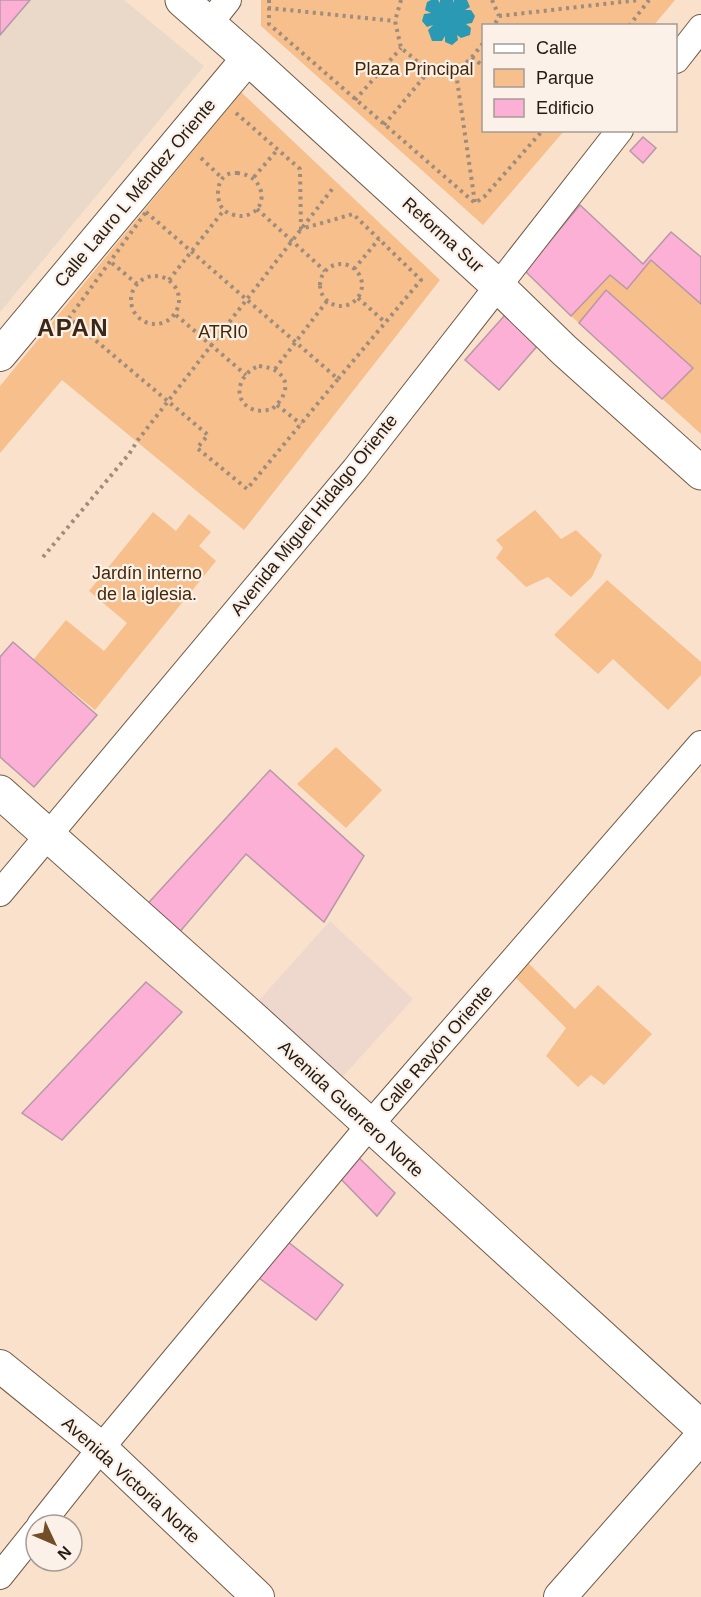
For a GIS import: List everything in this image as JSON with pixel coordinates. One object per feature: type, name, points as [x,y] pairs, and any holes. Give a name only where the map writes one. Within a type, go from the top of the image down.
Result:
[{"type":"main road","name":"Reforma Sur","points":[[182,0],[219,12],[248,58],[498,286],[564,350],[701,473]]},
{"type":"main road","name":"Avenida Guerrero Norte","points":[[0,792],[255,1020],[701,1427]]},
{"type":"street","points":[[677,58],[701,28]]},
{"type":"street","name":"Calle Lauro L Méndez Oriente","points":[[0,355],[248,58]]},
{"type":"street","name":"Avenida Miguel Hidalgo Oriente","points":[[0,893],[355,469],[618,132]]},
{"type":"street","name":"Calle Rayón Oriente","points":[[50,1513],[369,1126],[701,744]]},
{"type":"street","name":"Avenida Victoria Norte","points":[[0,1366],[101,1448],[258,1597]]},
{"type":"street","points":[[560,1597],[701,1437]]},
{"type":"street","points":[[0,1576],[24,1546]]},
{"type":"path","points":[[269,0],[269,24],[475,203]]},
{"type":"path","points":[[401,0],[395,21],[401,48],[429,71],[456,73],[482,43]]},
{"type":"path","points":[[492,0],[499,16]]},
{"type":"path","points":[[499,16],[639,0]]},
{"type":"path","points":[[630,24],[649,0]]},
{"type":"path","points":[[268,8],[395,21]]},
{"type":"path","points":[[495,24],[499,16]]},
{"type":"path","points":[[355,100],[401,48]]},
{"type":"path","points":[[472,57],[482,66]]},
{"type":"path","points":[[384,124],[429,71]]},
{"type":"path","points":[[456,73],[475,203]]},
{"type":"path","points":[[232,110],[300,169],[301,229]]},
{"type":"path","points":[[475,203],[484,197],[541,132]]},
{"type":"path","points":[[254,177],[278,149]]},
{"type":"path","points":[[194,152],[222,178]]},
{"type":"path","points":[[237,173],[246,173],[254,177],[262,192],[257,209],[242,216],[232,215],[224,210],[218,194],[218,186],[222,178],[237,173]]},
{"type":"path","points":[[43,557],[129,454],[333,188]]},
{"type":"path","points":[[153,203],[69,318],[208,435],[197,448],[247,489],[421,280],[353,214],[301,229]]},
{"type":"path","points":[[257,209],[325,270]]},
{"type":"path","points":[[169,280],[224,210]]},
{"type":"path","points":[[146,212],[338,379]]},
{"type":"path","points":[[354,269],[379,239]]},
{"type":"path","points":[[110,261],[136,284]]},
{"type":"path","points":[[339,265],[346,265],[354,269],[361,283],[358,298],[352,304],[344,306],[334,305],[327,301],[320,284],[325,270],[339,265]]},
{"type":"path","points":[[153,275],[169,280],[180,296],[176,315],[168,322],[158,325],[142,321],[134,313],[131,304],[131,294],[136,284],[153,275]]},
{"type":"path","points":[[358,298],[385,322]]},
{"type":"path","points":[[275,369],[327,301]]},
{"type":"path","points":[[176,315],[246,375]]},
{"type":"path","points":[[259,366],[275,369],[283,376],[286,387],[284,397],[271,410],[254,410],[241,398],[239,389],[246,375],[251,369],[259,366]]},
{"type":"path","points":[[277,405],[301,424]]},
{"type":"shaded area","points":[[0,0],[124,0],[204,66],[0,312]]},
{"type":"shaded area","points":[[330,921],[413,999],[337,1083],[252,1008]]},
{"type":"green space","name":"Plaza Principal","points":[[261,0],[675,0],[655,24],[482,24],[482,132],[563,132],[483,225],[261,26]]},
{"type":"green space","name":"ATRI0","points":[[241,92],[440,280],[244,530],[62,380],[0,453],[0,386]]},
{"type":"green space","points":[[580,205],[643,264],[651,260],[671,232],[701,257],[701,434],[525,271]]},
{"type":"green space","points":[[535,510],[561,539],[576,530],[602,555],[592,577],[571,597],[548,577],[526,587],[496,558],[503,548],[496,540]]},
{"type":"green space","name":"Jardín interno de la iglesia.","points":[[153,512],[176,531],[189,514],[211,532],[199,546],[216,561],[95,710],[33,660],[66,620],[104,651],[127,623],[89,591]]},
{"type":"green space","points":[[607,580],[701,662],[701,675],[668,710],[613,659],[598,674],[554,635]]},
{"type":"green space","points":[[336,747],[382,790],[346,828],[297,784]]},
{"type":"green space","points":[[522,957],[575,1009],[598,985],[652,1034],[604,1085],[591,1075],[578,1087],[546,1056],[566,1028],[508,970]]},
{"type":"water","points":[[438,0],[440,3],[440,0],[453,0],[453,3],[454,0],[467,0],[470,7],[465,10],[471,10],[475,16],[472,23],[466,24],[471,28],[470,35],[461,38],[457,35],[458,40],[452,45],[445,42],[445,36],[442,41],[432,41],[428,30],[433,25],[427,27],[422,21],[424,14],[431,13],[425,10],[427,2]]},
{"type":"building","points":[[0,0],[30,0],[0,35]]},
{"type":"building","points":[[643,137],[656,148],[643,163],[630,151]]},
{"type":"building","points":[[580,205],[643,264],[671,232],[701,257],[701,304],[651,260],[627,289],[610,275],[571,316],[525,271]]},
{"type":"building","points":[[606,290],[693,368],[662,399],[579,323]]},
{"type":"building","points":[[505,315],[539,344],[499,390],[465,360]]},
{"type":"building","points":[[13,642],[97,715],[34,787],[0,757],[0,657]]},
{"type":"building","points":[[270,770],[364,856],[324,922],[246,854],[172,941],[141,911]]},
{"type":"building","points":[[146,982],[182,1012],[62,1140],[22,1113]]},
{"type":"building","points":[[356,1155],[395,1193],[377,1216],[338,1176]]},
{"type":"building","points":[[283,1238],[343,1285],[316,1320],[255,1275]]},
{"type":"district","name":"APAN","points":[[73,328]]}]
